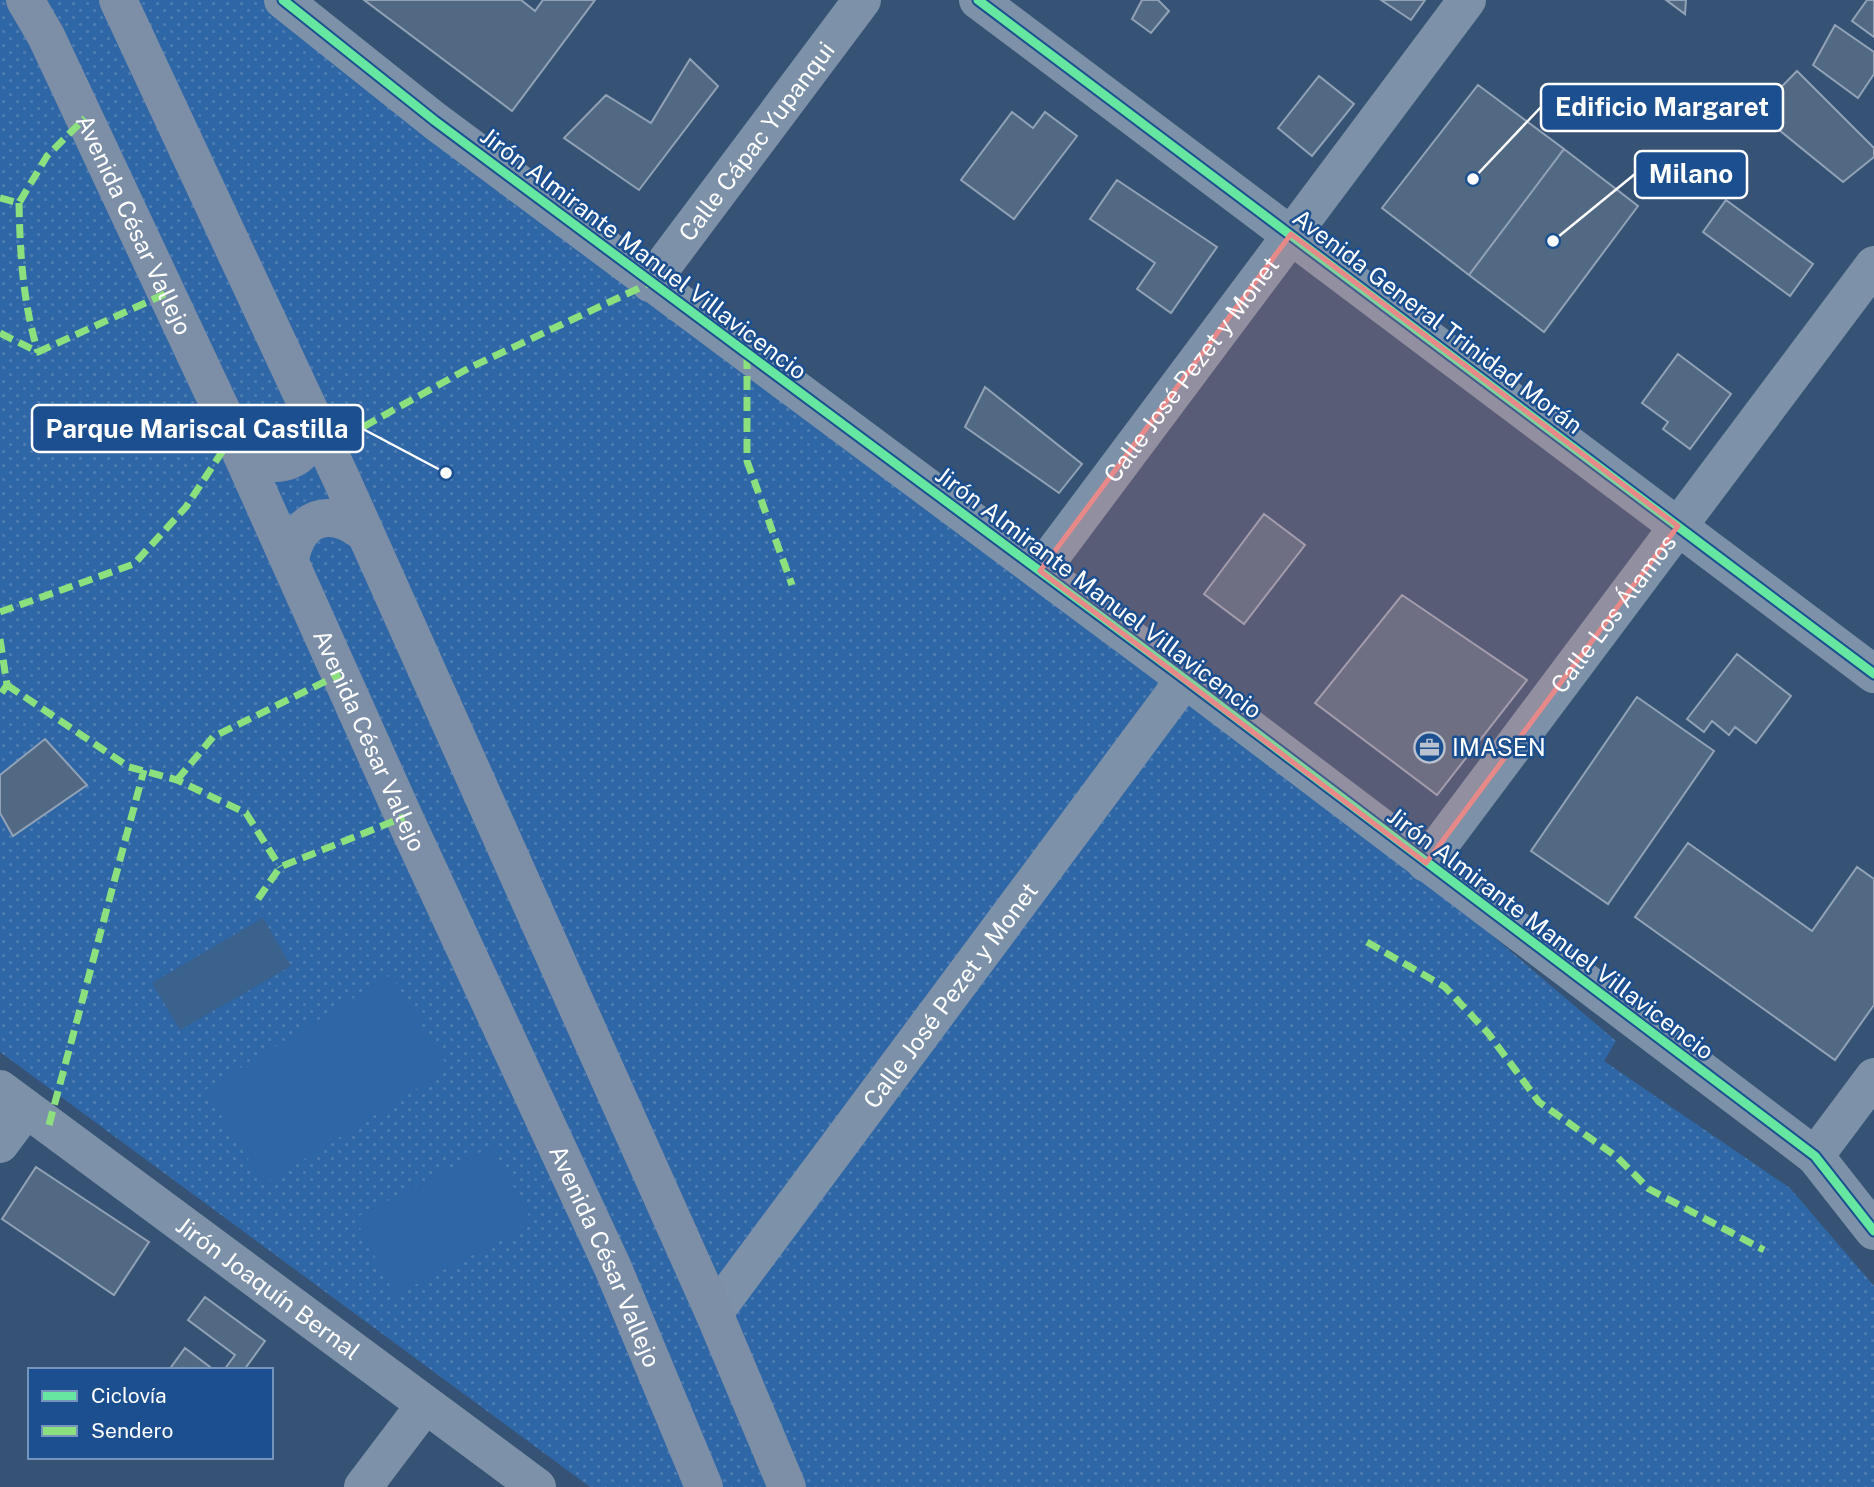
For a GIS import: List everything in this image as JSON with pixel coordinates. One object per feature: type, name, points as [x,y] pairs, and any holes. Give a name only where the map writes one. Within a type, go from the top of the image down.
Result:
[{"type":"main road","name":"Avenida César Vallejo","points":[[25,0],[46,36],[242,454],[404,817],[613,1268],[705,1487]]},
{"type":"main road","points":[[118,0],[315,423],[714,1314],[787,1487]]},
{"type":"main road","points":[[242,454],[274,464],[290,461],[303,452],[312,438],[315,423]]},
{"type":"main road","points":[[290,559],[293,542],[302,529],[316,520],[332,517],[348,521],[362,531]]},
{"type":"street","name":"Jirón Almirante Manuel Villavicencio","points":[[284,0],[435,121],[1185,679],[1815,1156],[1874,1231]]},
{"type":"street","name":"Calle Cápac Yupanqui","points":[[650,283],[862,0]]},
{"type":"street","name":"Avenida General Trinidad Morán","points":[[978,0],[1874,674]]},
{"type":"street","name":"Calle José Pezet y Monet","points":[[1040,572],[1467,0]]},
{"type":"street","name":"Calle Los Álamos","points":[[1426,863],[1874,265]]},
{"type":"street","name":"Calle José Pezet y Monet","points":[[714,1314],[1185,679]]},
{"type":"street","points":[[1815,1156],[1874,1077]]},
{"type":"street","points":[[0,1144],[13,1099]]},
{"type":"street","name":"Jirón Joaquín Bernal","points":[[13,1099],[537,1487]]},
{"type":"street","points":[[363,1487],[425,1405]]},
{"type":"highlighted area","points":[[1291,234],[1678,526],[1426,863],[1040,571]]},
{"type":"shaded area","points":[[0,0],[272,0],[1414,869],[1616,1041],[1604,1061],[1790,1188],[1874,1286],[1874,1487],[590,1487],[0,1052]]},
{"type":"shaded area","points":[[263,918],[291,966],[180,1030],[152,983]]},
{"type":"shaded area","points":[[391,975],[449,1069],[264,1184],[205,1090]]},
{"type":"shaded area","points":[[492,1146],[533,1224],[395,1295],[355,1218]]},
{"type":"building","points":[[364,0],[521,0],[535,11],[543,0],[595,0],[512,111]]},
{"type":"building","points":[[1142,0],[1158,0],[1169,11],[1151,33],[1132,19]]},
{"type":"building","points":[[1381,0],[1425,0],[1411,20]]},
{"type":"building","points":[[1666,0],[1686,0],[1685,14]]},
{"type":"building","points":[[1867,0],[1874,0],[1874,37],[1852,21]]},
{"type":"building","points":[[1835,25],[1874,52],[1874,74],[1858,98],[1813,65]]},
{"type":"building","points":[[690,59],[718,86],[639,190],[564,138],[606,95],[651,123]]},
{"type":"building","points":[[1797,71],[1874,148],[1874,157],[1843,182],[1757,112]]},
{"type":"building","points":[[1319,76],[1354,104],[1312,156],[1278,128]]},
{"type":"building","points":[[1478,85],[1564,149],[1469,275],[1382,208]]},
{"type":"building","points":[[1012,112],[1033,128],[1045,112],[1077,136],[1014,219],[961,180]]},
{"type":"building","points":[[1564,149],[1638,206],[1544,332],[1469,275]]},
{"type":"building","points":[[1117,180],[1217,247],[1171,313],[1137,289],[1155,263],[1090,219]]},
{"type":"building","points":[[1726,200],[1813,264],[1790,296],[1703,232]]},
{"type":"building","points":[[1678,354],[1731,394],[1690,449],[1663,429],[1668,422],[1642,403]]},
{"type":"building","points":[[985,387],[1082,464],[1059,493],[965,427]]},
{"type":"building","points":[[1264,514],[1305,545],[1244,624],[1204,594]]},
{"type":"building","points":[[1402,595],[1527,680],[1437,795],[1315,703]]},
{"type":"building","points":[[1737,654],[1791,696],[1756,743],[1735,727],[1729,735],[1712,721],[1704,732],[1687,719]]},
{"type":"building","points":[[1637,697],[1714,751],[1608,904],[1531,851]]},
{"type":"building","points":[[45,739],[87,785],[13,836],[0,813],[0,775]]},
{"type":"building","points":[[1688,843],[1812,931],[1857,867],[1874,879],[1874,1005],[1835,1060],[1635,917]]},
{"type":"building","points":[[36,1167],[149,1242],[114,1295],[2,1219]]},
{"type":"building","points":[[205,1297],[265,1341],[245,1368],[225,1368],[235,1355],[188,1320]]},
{"type":"building","points":[[185,1348],[211,1368],[170,1368]]},
{"type":"marked path","points":[[0,198],[19,203],[47,156],[85,118]]},
{"type":"marked path","points":[[19,203],[23,279],[38,352]]},
{"type":"marked path","points":[[327,447],[469,368],[650,283]]},
{"type":"marked path","points":[[0,333],[38,352],[167,293]]},
{"type":"marked path","points":[[747,355],[747,461],[792,585]]},
{"type":"marked path","points":[[0,612],[134,564],[186,507],[233,435]]},
{"type":"marked path","points":[[0,639],[7,685],[0,695]]},
{"type":"marked path","points":[[177,780],[213,737],[340,674]]},
{"type":"marked path","points":[[7,685],[129,767],[177,780],[246,813],[280,867]]},
{"type":"marked path","points":[[49,1125],[144,770]]},
{"type":"marked path","points":[[258,899],[280,867],[404,817]]},
{"type":"marked path","points":[[1367,942],[1445,987],[1488,1033],[1539,1102],[1617,1157],[1649,1189],[1764,1250]]},
{"type":"cycle path","points":[[283,0],[435,121],[1185,679],[1815,1156],[1874,1231]]},
{"type":"cycle path","points":[[978,0],[1874,674]]},
{"type":"place","name":"Edificio Margaret","points":[[1473,179]]},
{"type":"place","name":"Milano","points":[[1553,241]]},
{"type":"place","name":"Parque Mariscal Castilla","points":[[446,473]]},
{"type":"place","name":"IMASEN","points":[[1429,747]]}]
